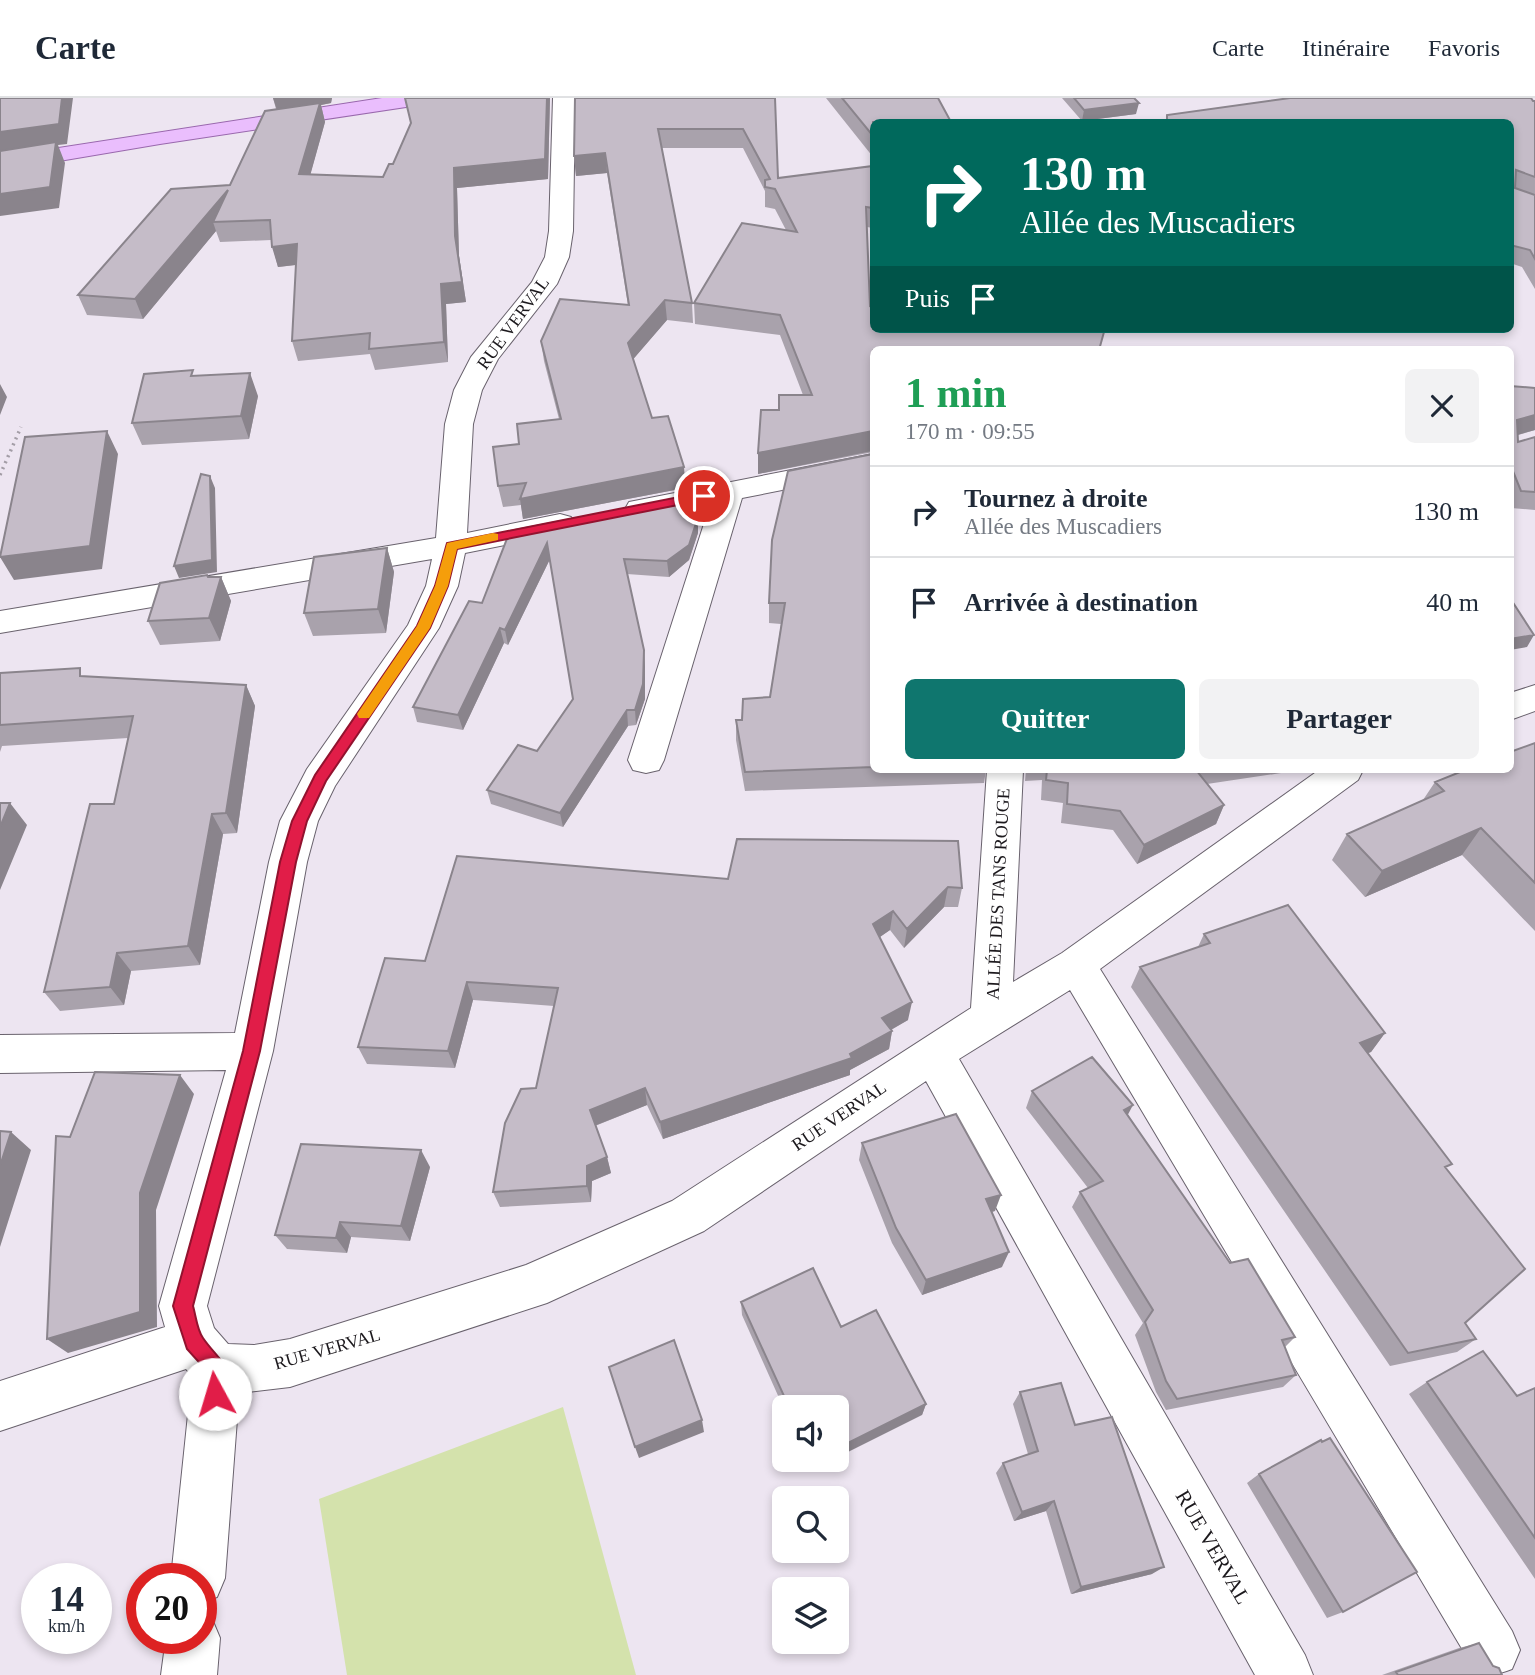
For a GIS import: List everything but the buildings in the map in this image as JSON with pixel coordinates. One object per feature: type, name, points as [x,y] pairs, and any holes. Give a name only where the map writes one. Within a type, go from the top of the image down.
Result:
[{"type":"main road","points":[[0,164],[160,137],[426,98]]},
{"type":"street","name":"RUE VERVAL","points":[[564,98],[561,231],[557,257],[544,284],[485,357],[468,390],[459,424],[451,546],[442,586],[423,628],[320,779],[299,821],[288,862],[252,1051],[183,1306],[206,1355],[254,1369],[290,1363],[530,1287],[688,1216],[933,1054],[1076,965],[1341,773]]},
{"type":"street","points":[[0,622],[451,546],[870,464]]},
{"type":"street","points":[[646,760],[729,491]]},
{"type":"street","points":[[1514,705],[1535,697]]},
{"type":"street","name":"ALLÉE DES TANS ROUGE","points":[[991,1017],[1005,773]]},
{"type":"street","points":[[1076,965],[1493,1650]]},
{"type":"street","points":[[0,1054],[252,1051]]},
{"type":"street","name":"RUE VERVAL","points":[[933,1054],[1285,1675]]},
{"type":"street","points":[[0,1406],[206,1355],[199,1563]]},
{"type":"street","points":[[189,1675],[191,1654]]},
{"type":"path","points":[[0,475],[21,427]]},
{"type":"green space","points":[[563,1407],[636,1675],[347,1675],[319,1499]]},
{"type":"slow traffic","points":[[364,714],[423,628],[442,586],[451,546],[493,537]]},
{"type":"route","points":[[215,1394],[217,1368],[194,1342],[183,1306],[252,1051],[288,862],[299,821],[320,779],[423,628],[442,586],[451,546],[704,496]]}]
